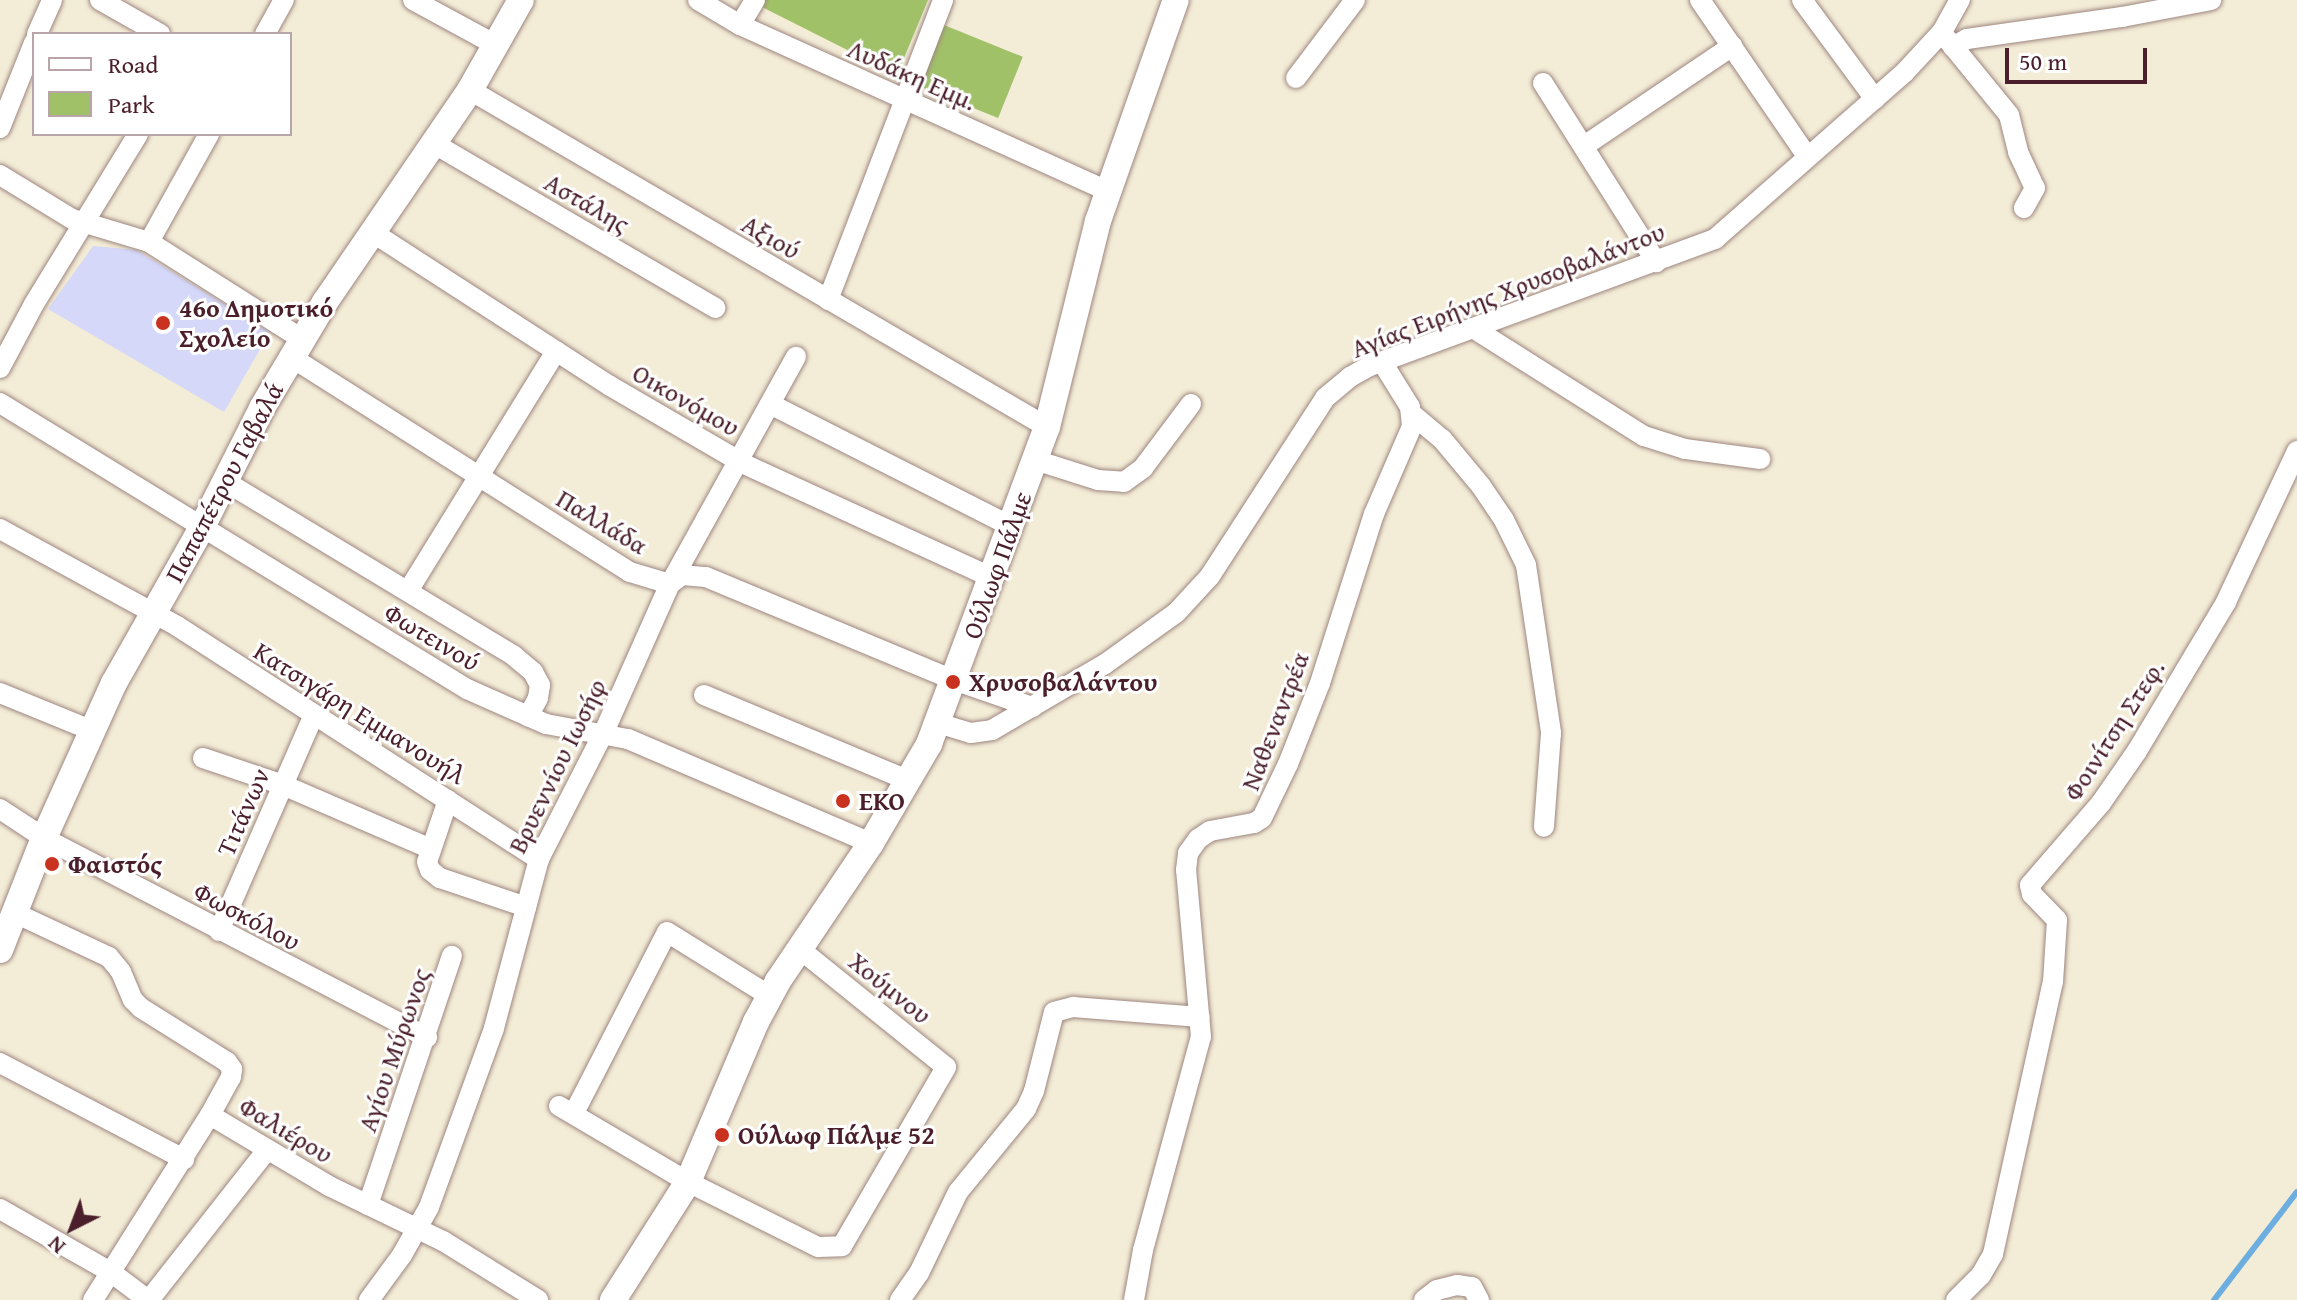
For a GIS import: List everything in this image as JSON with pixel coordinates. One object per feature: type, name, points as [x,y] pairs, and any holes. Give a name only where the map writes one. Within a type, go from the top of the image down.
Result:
[{"type":"street","points":[[38,32],[52,0]]},
{"type":"street","points":[[100,0],[156,32]]},
{"type":"street","points":[[266,32],[284,0]]},
{"type":"street","points":[[413,0],[496,45]]},
{"type":"street","name":"Παπαπέτρου Γαβαλά","points":[[0,950],[44,838],[125,660],[201,529],[296,348],[470,90],[521,0]]},
{"type":"street","name":"Λυδάκη Εμμ.","points":[[698,0],[740,25],[1108,191]]},
{"type":"street","points":[[740,25],[755,0]]},
{"type":"street","points":[[828,300],[943,0]]},
{"type":"street","name":"Ούλωφ Πάλμε","points":[[613,1300],[688,1182],[770,996],[910,781],[938,723],[1047,427],[1108,191],[1176,0]]},
{"type":"street","points":[[1296,78],[1355,0]]},
{"type":"street","points":[[1700,0],[1807,156]]},
{"type":"street","points":[[1802,0],[1875,99]]},
{"type":"street","name":"Αγίας Ειρήνης Χρυσοβαλάντου","points":[[938,723],[962,731],[985,732],[1105,664],[1191,600],[1210,576],[1325,398],[1350,377],[1382,362],[1715,239],[1807,156],[1947,40],[1960,0]]},
{"type":"street","points":[[1947,40],[2122,17],[2211,0]]},
{"type":"street","points":[[1947,40],[2009,115],[2018,152],[2035,188],[2024,208]]},
{"type":"street","points":[[1584,146],[1732,46]]},
{"type":"street","points":[[0,128],[32,48]]},
{"type":"street","points":[[1543,83],[1656,262]]},
{"type":"street","name":"Αξιού","points":[[470,90],[1047,427]]},
{"type":"street","points":[[0,368],[6,340],[137,136]]},
{"type":"street","points":[[149,242],[208,136]]},
{"type":"street","name":"Αστάλης","points":[[433,143],[715,308]]},
{"type":"street","name":"Παλλάδα","points":[[0,175],[83,224],[149,242],[478,476],[630,572],[670,584],[682,575],[706,577],[954,680],[1032,707]]},
{"type":"street","name":"Οικονόμου","points":[[372,232],[556,351],[740,462],[993,578]]},
{"type":"street","points":[[1473,328],[1644,436],[1685,449],[1760,459]]},
{"type":"street","points":[[408,591],[556,351]]},
{"type":"street","name":"Βρυεννίου Ιωσήφ","points":[[369,1300],[419,1229],[487,1049],[513,965],[539,859],[604,732],[670,584],[796,357]]},
{"type":"street","points":[[1382,362],[1413,415],[1442,439],[1504,520],[1526,565],[1551,733],[1544,827]]},
{"type":"street","name":"Φωτεινού","points":[[0,403],[435,672],[546,724],[604,732],[647,746],[871,843]]},
{"type":"street","points":[[770,404],[1012,527]]},
{"type":"street","points":[[1035,460],[1098,480],[1124,482],[1143,468],[1191,404]]},
{"type":"street","name":"Ναθεναντρέα","points":[[1134,1300],[1180,1108],[1200,1048],[1200,1017],[1186,870],[1188,853],[1198,839],[1210,831],[1258,820],[1272,803],[1320,683],[1374,514],[1412,426],[1413,415]]},
{"type":"street","name":"Φοινίτση Στεφ.","points":[[1956,1300],[1981,1275],[1993,1254],[2053,982],[2057,920],[2030,891],[2031,882],[2084,823],[2131,760],[2226,602],[2297,451]]},
{"type":"street","points":[[226,482],[514,656],[533,672],[540,685],[538,698],[528,717]]},
{"type":"street","name":"Κατσιγάρη Εμμανουήλ","points":[[0,529],[153,612],[539,859]]},
{"type":"street","points":[[0,693],[93,731]]},
{"type":"street","points":[[704,695],[910,781]]},
{"type":"street","name":"Τιτάνων","points":[[219,931],[314,715]]},
{"type":"street","points":[[203,758],[283,785],[431,849]]},
{"type":"street","points":[[448,800],[428,867],[436,876],[526,907]]},
{"type":"street","name":"Φωσκόλου","points":[[0,809],[44,838],[427,1037]]},
{"type":"street","name":"Φαλιέρου","points":[[15,913],[109,957],[121,972],[133,1000],[141,1008],[227,1062],[232,1069],[231,1077],[210,1115],[267,1150],[419,1229],[538,1300]]},
{"type":"street","points":[[688,1182],[566,1109],[667,932],[770,996]]},
{"type":"street","name":"Χούμνου","points":[[688,1182],[818,1247],[833,1249],[846,1242],[946,1067],[800,949]]},
{"type":"street","name":"Αγίου Μύρωνος","points":[[368,1205],[452,956]]},
{"type":"street","points":[[900,1300],[919,1273],[958,1192],[1026,1109],[1034,1091],[1054,1012],[1073,1007],[1200,1017]]},
{"type":"street","points":[[0,1063],[184,1159]]},
{"type":"street","points":[[93,1300],[210,1115]]},
{"type":"street","points":[[0,1209],[112,1273],[149,1300],[267,1150]]},
{"type":"street","points":[[1424,1300],[1437,1290],[1457,1285],[1472,1287],[1479,1300]]},
{"type":"shaded area","name":"46ο Δημοτικό Σχολείο","points":[[93,246],[137,250],[270,332],[224,412],[48,309]]},
{"type":"green space","points":[[764,0],[928,0],[897,75],[760,6]]},
{"type":"green space","points":[[944,25],[1023,57],[998,118],[919,86]]},
{"type":"waterway","points":[[2214,1300],[2297,1192]]},
{"type":"place","name":"46ο Δημοτικό Σχολείο","points":[[163,323]]},
{"type":"place","name":"Χρυσοβαλάντου","points":[[953,682]]},
{"type":"place","name":"EKO","points":[[843,801]]},
{"type":"place","name":"Φαιστός","points":[[52,864]]},
{"type":"place","name":"Ούλωφ Πάλμε 52","points":[[722,1135]]}]
